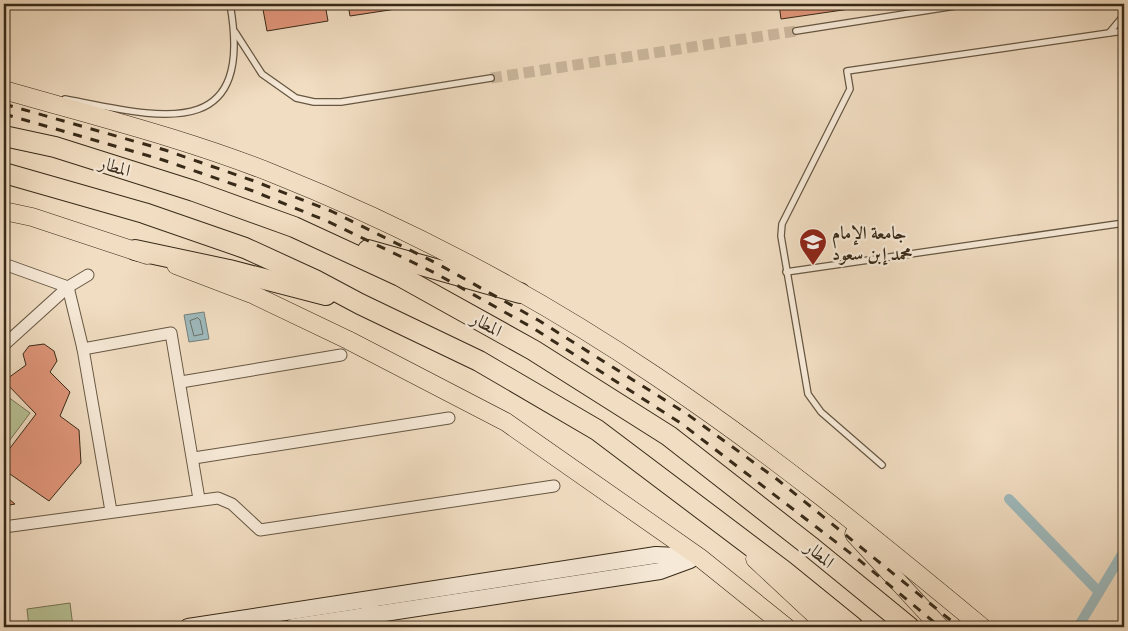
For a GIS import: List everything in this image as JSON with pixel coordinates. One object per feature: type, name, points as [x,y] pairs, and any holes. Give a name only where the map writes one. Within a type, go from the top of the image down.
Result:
[{"type":"highway","name":"المطار","points":[[4,136],[55,147],[194,191],[294,227],[408,281],[533,350],[670,436],[909,627]]},
{"type":"highway","name":"المطار","points":[[4,173],[144,213],[245,248],[315,280],[360,304],[479,361],[588,425],[696,504],[853,627]]},
{"type":"highway","points":[[294,227],[437,271],[520,293]]},
{"type":"highway","points":[[136,250],[229,270],[360,304]]},
{"type":"main road","points":[[4,89],[171,138],[272,173],[403,231],[520,293],[654,375],[823,500],[982,627]]},
{"type":"main road","points":[[4,211],[32,216],[136,250],[252,294],[348,340],[506,422],[699,558],[786,627]]},
{"type":"main road","points":[[823,500],[940,627]]},
{"type":"main road","points":[[696,504],[828,627]]},
{"type":"street","points":[[4,264],[68,287]]},
{"type":"street","points":[[4,344],[68,287],[88,275]]},
{"type":"street","points":[[68,287],[84,349],[111,511]]},
{"type":"street","points":[[84,349],[171,333],[194,458],[199,499]]},
{"type":"street","points":[[181,382],[341,355]]},
{"type":"street","points":[[194,458],[449,418]]},
{"type":"street","points":[[4,528],[111,511],[218,498],[232,504],[260,530],[554,486]]},
{"type":"street","points":[[188,627],[656,555],[699,558]]},
{"type":"street","points":[[294,627],[372,621],[660,571],[699,558]]},
{"type":"street","points":[[367,600],[372,621]]},
{"type":"lane","points":[[4,89],[164,116],[197,110],[211,102],[224,88],[231,74],[235,32],[230,4]]},
{"type":"lane","points":[[796,31],[968,4]]},
{"type":"lane","points":[[1110,33],[1124,15]]},
{"type":"lane","points":[[882,465],[821,412],[808,394],[781,236],[782,224],[850,89],[847,71],[1124,31]]},
{"type":"lane","points":[[235,32],[262,74],[296,98],[314,102],[341,102],[491,78]]},
{"type":"lane","points":[[786,272],[1124,223]]},
{"type":"green space","points":[[4,394],[30,413],[4,448]]},
{"type":"green space","points":[[70,603],[73,627],[29,627],[27,609]]},
{"type":"water","points":[[204,312],[209,339],[189,342],[184,315]]},
{"type":"building","points":[[262,4],[325,4],[328,21],[267,31]]},
{"type":"building","points":[[348,4],[429,4],[350,16]]},
{"type":"building","points":[[779,4],[884,4],[781,19]]},
{"type":"building","points":[[44,344],[54,351],[57,361],[50,372],[70,392],[60,416],[79,430],[81,463],[49,501],[7,472],[4,476],[4,456],[36,414],[4,381],[26,365],[23,354],[29,346]]},
{"type":"building","points":[[4,495],[15,504],[4,506]]},
{"type":"waterway","points":[[1009,499],[1099,592]]},
{"type":"waterway","points":[[1078,627],[1124,551]]},
{"type":"tunnel","points":[[491,78],[796,31]]},
{"type":"railway","points":[[4,104],[165,150],[254,181],[331,211],[438,264],[538,320],[687,414],[778,480],[959,627]]},
{"type":"railway","points":[[4,114],[163,160],[253,191],[327,221],[435,273],[533,328],[682,424],[858,559],[940,627]]},
{"type":"place","name":"جامعة الإمام محمد إبن سعود","points":[[813,266]]}]
